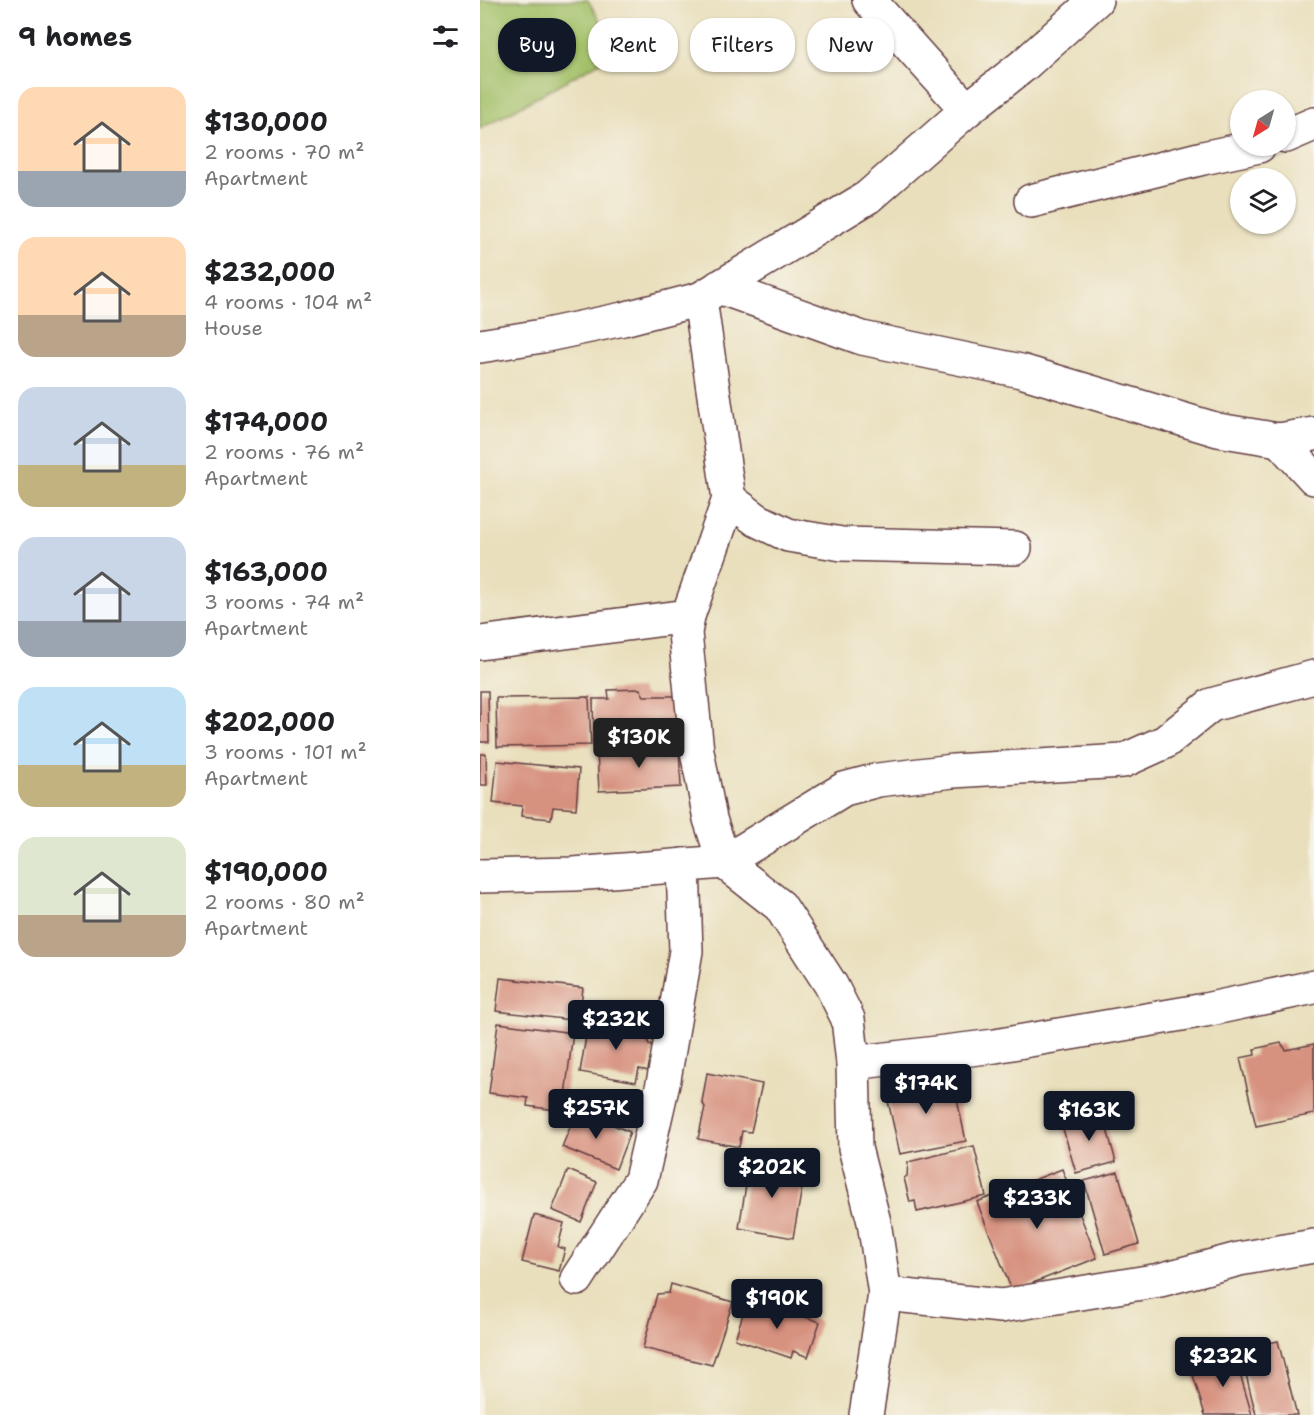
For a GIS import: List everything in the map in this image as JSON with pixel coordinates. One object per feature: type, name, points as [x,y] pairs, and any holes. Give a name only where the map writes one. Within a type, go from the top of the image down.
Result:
[{"type":"street","points":[[869,0],[967,110]]},
{"type":"street","points":[[480,346],[623,319],[710,293],[868,197],[1096,0]]},
{"type":"street","points":[[1296,132],[1314,124]]},
{"type":"street","points":[[1031,201],[1230,152]]},
{"type":"street","points":[[710,293],[862,339],[1021,371],[1218,430],[1279,440],[1314,434]]},
{"type":"street","points":[[710,293],[729,500],[688,616],[685,633],[697,751],[710,819],[724,862],[780,906],[831,985],[848,1019],[853,1063],[855,1148],[874,1222],[885,1294],[866,1415]]},
{"type":"street","points":[[1279,440],[1314,478]]},
{"type":"street","points":[[729,500],[757,520],[788,535],[842,544],[1015,548]]},
{"type":"street","points":[[480,644],[688,616]]},
{"type":"street","points":[[480,876],[574,873],[724,862],[844,789],[878,780],[953,771],[1123,761],[1165,742],[1211,705],[1314,677]]},
{"type":"street","points":[[577,1279],[640,1180],[664,1079],[686,951],[683,865]]},
{"type":"street","points":[[853,1063],[995,1046],[1204,1010],[1314,987]]},
{"type":"street","points":[[885,1294],[1001,1306],[1160,1280],[1239,1258],[1314,1246]]},
{"type":"green space","points":[[480,0],[588,0],[598,18],[588,18],[588,69],[480,129]]},
{"type":"building","points":[[640,689],[644,696],[678,696],[679,744],[594,746],[593,699],[609,699],[608,690]]},
{"type":"building","points":[[480,691],[488,691],[489,742],[480,742]]},
{"type":"building","points":[[589,697],[591,745],[497,747],[496,698]]},
{"type":"building","points":[[679,748],[681,787],[599,791],[597,751]]},
{"type":"building","points":[[480,754],[486,754],[487,785],[480,785]]},
{"type":"building","points":[[497,761],[579,769],[576,809],[553,807],[551,819],[521,816],[522,806],[493,803]]},
{"type":"building","points":[[500,978],[583,988],[579,1021],[496,1011]]},
{"type":"building","points":[[589,1019],[645,1029],[649,1045],[654,1044],[649,1071],[639,1069],[636,1082],[580,1072]]},
{"type":"building","points":[[498,1023],[573,1033],[563,1111],[527,1106],[528,1098],[489,1093]]},
{"type":"building","points":[[1281,1043],[1286,1050],[1314,1044],[1314,1114],[1256,1126],[1240,1058],[1255,1055],[1254,1049]]},
{"type":"building","points":[[707,1073],[762,1084],[751,1132],[742,1131],[739,1147],[698,1139],[705,1107],[702,1102]]},
{"type":"building","points":[[952,1076],[966,1141],[900,1154],[886,1092]]},
{"type":"building","points":[[577,1110],[630,1132],[616,1169],[562,1147]]},
{"type":"building","points":[[1102,1111],[1116,1162],[1076,1173],[1061,1122]]},
{"type":"building","points":[[974,1146],[986,1196],[917,1212],[915,1201],[910,1202],[904,1178],[907,1176],[908,1162]]},
{"type":"building","points":[[750,1161],[805,1171],[793,1238],[739,1228]]},
{"type":"building","points":[[1062,1169],[1097,1258],[1012,1291],[977,1202]]},
{"type":"building","points":[[568,1170],[597,1182],[581,1222],[552,1210]]},
{"type":"building","points":[[1118,1172],[1139,1244],[1105,1254],[1084,1181]]},
{"type":"building","points":[[534,1215],[564,1223],[558,1247],[565,1249],[559,1271],[522,1262]]},
{"type":"building","points":[[671,1284],[733,1302],[712,1365],[643,1348],[657,1294],[669,1293]]},
{"type":"building","points":[[748,1298],[820,1322],[808,1357],[793,1351],[791,1358],[735,1339]]},
{"type":"building","points":[[1278,1341],[1297,1415],[1256,1415],[1240,1350]]},
{"type":"building","points":[[1234,1353],[1252,1415],[1205,1415],[1193,1375],[1210,1371],[1207,1360]]}]
